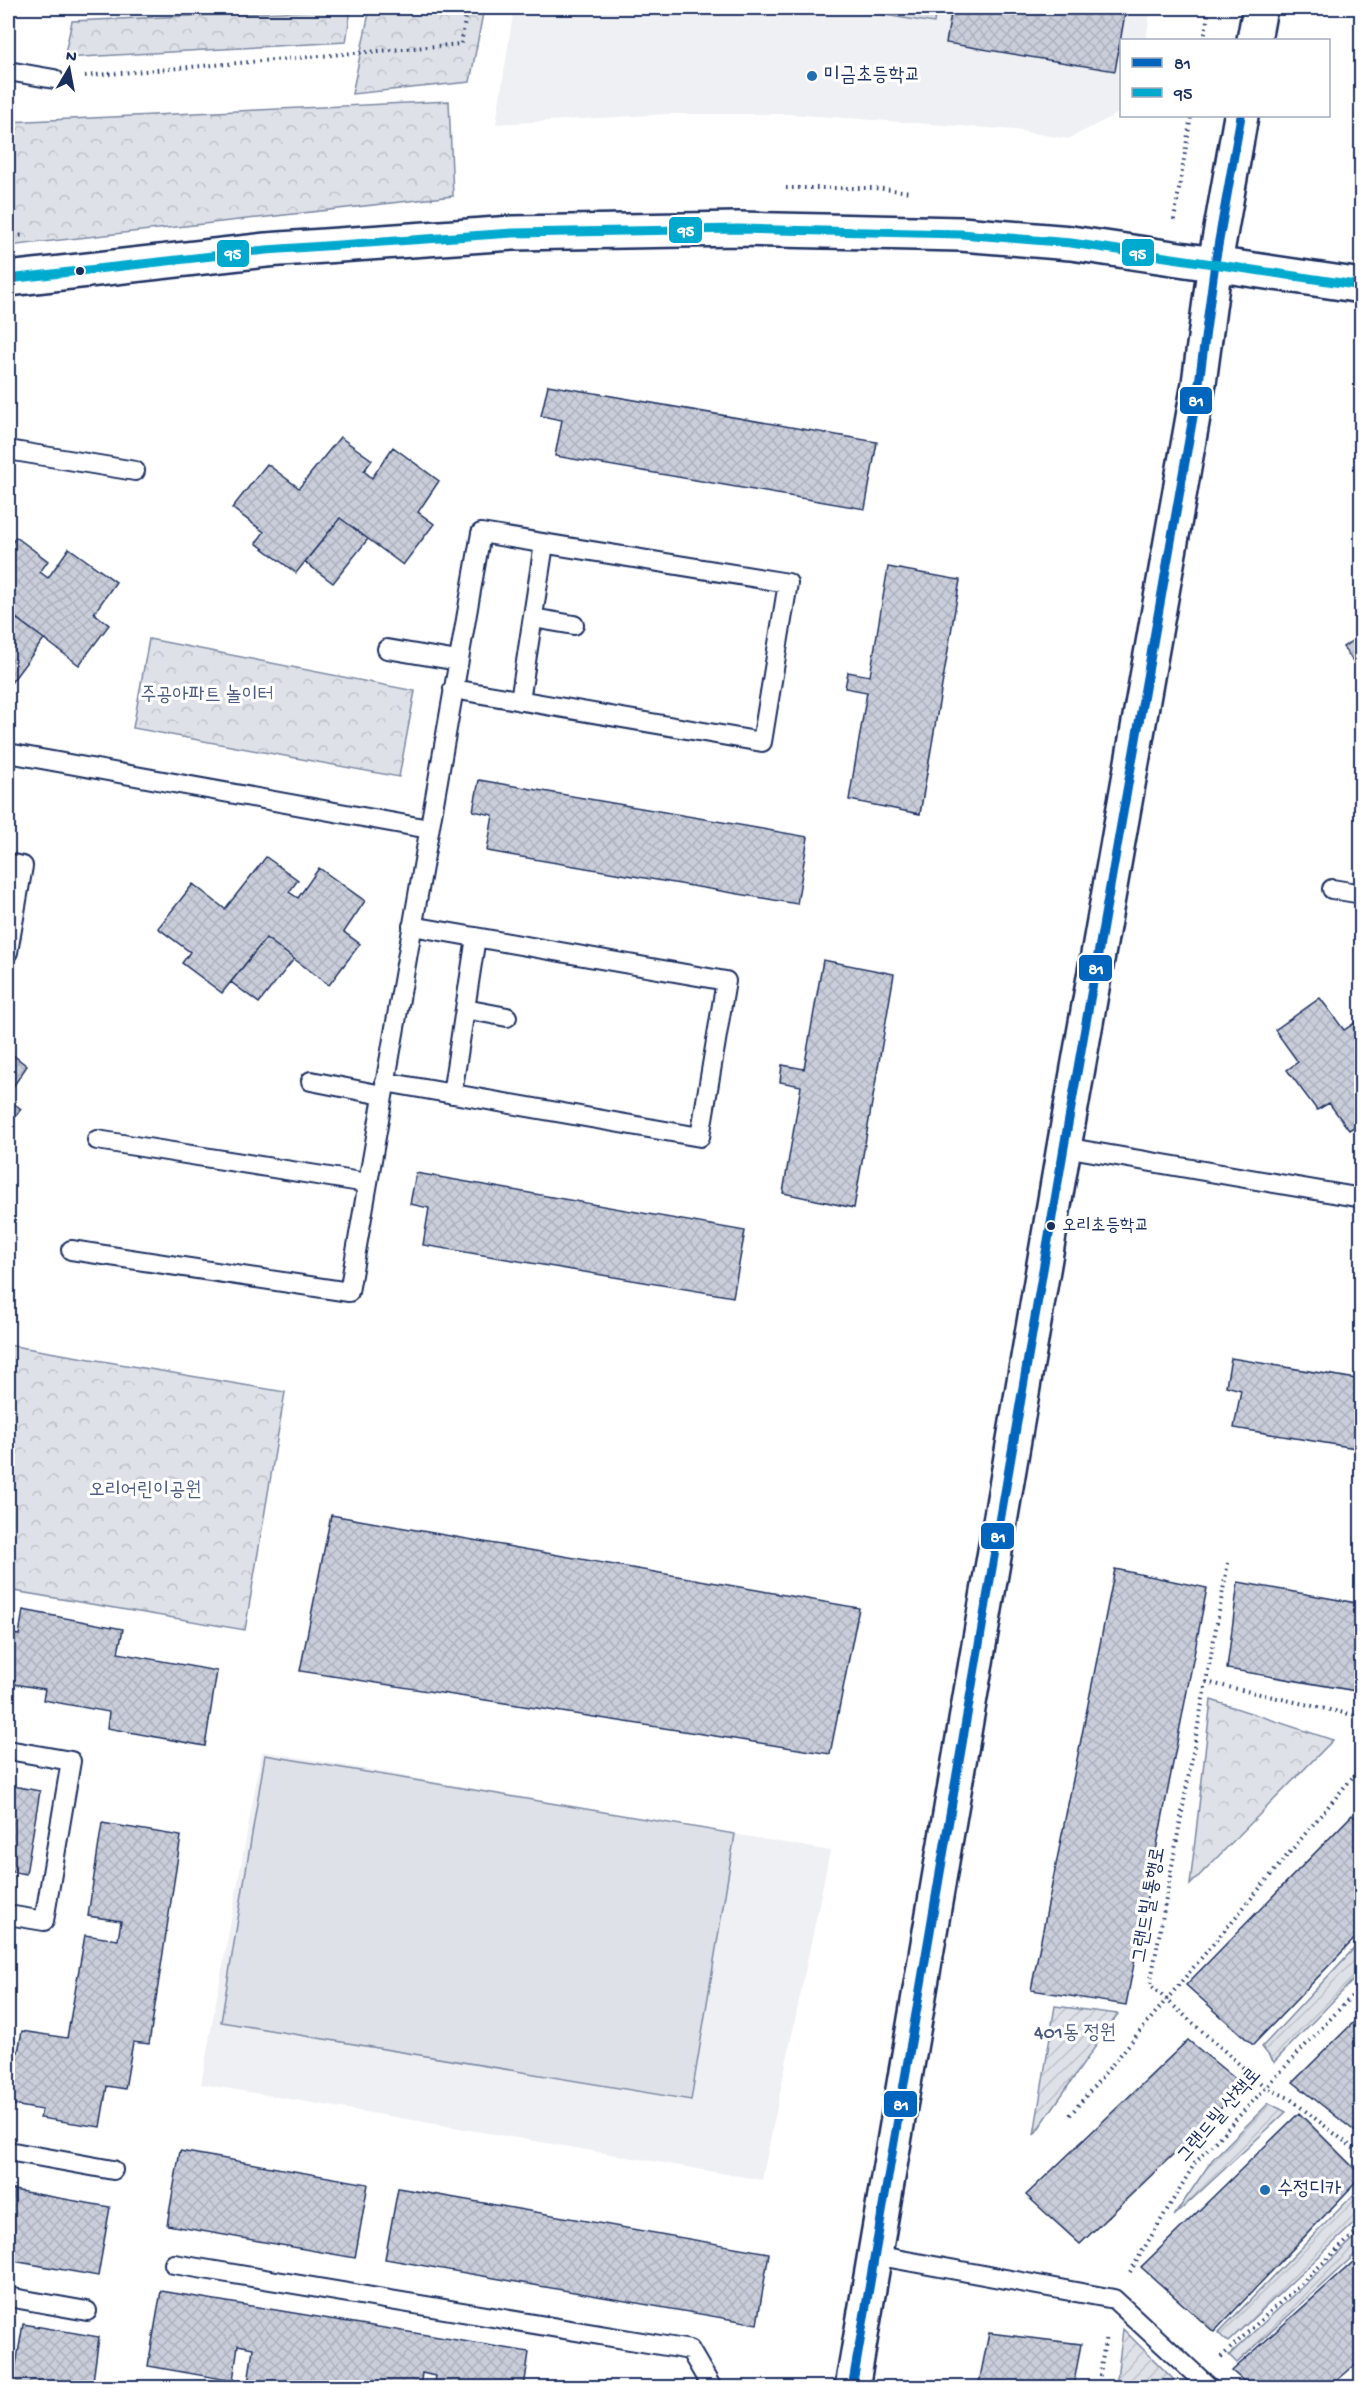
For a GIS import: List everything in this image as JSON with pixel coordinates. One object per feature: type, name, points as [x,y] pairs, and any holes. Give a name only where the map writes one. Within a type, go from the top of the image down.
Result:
[{"type":"main road","points":[[1254,39],[1260,8]]},
{"type":"main road","points":[[852,2388],[1064,1148],[1199,383],[1215,263],[1241,117]]},
{"type":"main road","points":[[8,279],[266,250],[513,233],[630,230],[826,230],[961,234],[1071,243],[1362,286]]},
{"type":"lane","points":[[8,71],[54,79]]},
{"type":"lane","points":[[8,450],[135,471]]},
{"type":"lane","points":[[71,1250],[349,1292],[383,1088],[453,689],[481,533],[789,583],[762,742],[453,689]]},
{"type":"lane","points":[[520,701],[544,544]]},
{"type":"lane","points":[[533,618],[574,625]]},
{"type":"lane","points":[[387,650],[458,661]]},
{"type":"lane","points":[[8,753],[429,829]]},
{"type":"lane","points":[[8,863],[23,866],[8,952]]},
{"type":"lane","points":[[1332,889],[1362,894]]},
{"type":"lane","points":[[311,1082],[452,1094],[700,1137],[726,981],[412,926]]},
{"type":"lane","points":[[452,1094],[477,937]]},
{"type":"lane","points":[[465,1009],[507,1017]]},
{"type":"lane","points":[[97,1140],[367,1183]]},
{"type":"lane","points":[[1064,1148],[1362,1198]]},
{"type":"lane","points":[[8,1750],[71,1761],[44,1921],[8,1915]]},
{"type":"lane","points":[[8,2151],[113,2170]]},
{"type":"lane","points":[[874,2255],[1114,2299],[1204,2383]]},
{"type":"lane","points":[[174,2264],[690,2350],[712,2388]]},
{"type":"lane","points":[[8,2297],[87,2311]]},
{"type":"path","points":[[54,79],[460,44],[467,8]]},
{"type":"path","points":[[1204,39],[1209,8]]},
{"type":"path","name":"그랜드빌 통행로","points":[[1228,1563],[1150,1985],[1265,2087],[1289,2098],[1362,2155]]},
{"type":"path","points":[[1206,1682],[1362,1717]]},
{"type":"path","points":[[1070,2115],[1362,1766]]},
{"type":"path","points":[[1354,1774],[1362,1782]]},
{"type":"path","name":"그랜드빌 산책로","points":[[1098,2388],[1114,2299],[1195,2163],[1362,1985]]},
{"type":"path","points":[[1204,2383],[1362,2227]]},
{"type":"shaded area","name":"미금초등학교","points":[[514,8],[1151,8],[1146,39],[1120,39],[1120,113],[1068,139],[1015,130],[789,114],[668,114],[496,124]]},
{"type":"shaded area","points":[[262,1751],[830,1851],[762,2180],[201,2084]]},
{"type":"green space","points":[[370,8],[484,8],[470,82],[352,94]]},
{"type":"green space","points":[[840,8],[936,8],[934,23]]},
{"type":"green space","points":[[351,9],[346,42],[64,58],[72,21]]},
{"type":"green space","points":[[449,101],[453,196],[8,246],[8,122]]},
{"type":"green space","name":"주공아파트 놀이터","points":[[149,639],[415,691],[399,777],[133,728]]},
{"type":"green space","name":"오리어린이공원","points":[[8,1345],[285,1392],[245,1630],[8,1590]]},
{"type":"green space","points":[[1211,1700],[1333,1740],[1190,1885]]},
{"type":"green space","points":[[265,1755],[735,1834],[691,2100],[221,2022]]},
{"type":"green space","points":[[1361,1941],[1361,1972],[1274,2062],[1262,2047]]},
{"type":"green space","name":"401동 정원","points":[[1055,2006],[1118,2014],[1034,2135]]},
{"type":"green space","points":[[1269,2103],[1286,2112],[1174,2216],[1212,2160]]},
{"type":"green space","points":[[1361,2187],[1361,2217],[1228,2342],[1218,2333]]},
{"type":"green space","points":[[1361,2232],[1361,2249],[1237,2363],[1229,2355]]},
{"type":"green space","points":[[1123,2329],[1176,2382],[1169,2387],[1116,2387]]},
{"type":"building","points":[[952,8],[1126,8],[1115,71],[946,43]]},
{"type":"building","points":[[548,385],[877,442],[865,509],[555,456],[562,420],[541,416]]},
{"type":"building","points":[[340,437],[372,460],[364,471],[372,478],[393,447],[439,481],[418,512],[434,524],[403,565],[340,518],[296,573],[256,543],[264,532],[232,508],[267,464],[299,488]]},
{"type":"building","points":[[340,518],[368,539],[333,583],[305,562]]},
{"type":"building","points":[[16,537],[48,561],[40,572],[48,578],[69,548],[116,582],[94,613],[109,625],[79,665],[16,618],[8,629],[8,548]]},
{"type":"building","points":[[888,567],[960,580],[920,814],[849,800],[867,692],[845,688],[848,672],[870,676]]},
{"type":"building","points":[[17,619],[44,639],[10,684],[8,682],[8,631]]},
{"type":"building","points":[[1362,634],[1362,674],[1343,647]]},
{"type":"building","points":[[479,780],[808,837],[797,904],[487,851],[493,815],[473,811]]},
{"type":"building","points":[[266,857],[298,880],[289,892],[298,898],[319,868],[365,901],[344,932],[360,944],[329,985],[266,938],[222,993],[182,963],[190,952],[158,928],[193,884],[225,909]]},
{"type":"building","points":[[266,938],[294,959],[259,1003],[231,982]]},
{"type":"building","points":[[823,960],[894,974],[854,1208],[783,1193],[801,1086],[780,1082],[782,1065],[804,1069]]},
{"type":"building","points":[[1320,998],[1344,1030],[1362,1018],[1362,1122],[1349,1130],[1329,1103],[1317,1110],[1287,1070],[1298,1062],[1275,1030]]},
{"type":"building","points":[[8,1051],[27,1066],[8,1094]]},
{"type":"building","points":[[8,1099],[21,1109],[8,1127]]},
{"type":"building","points":[[416,1173],[745,1231],[733,1297],[423,1245],[429,1208],[410,1204]]},
{"type":"building","points":[[1231,1358],[1362,1380],[1362,1449],[1234,1428],[1241,1390],[1226,1386]]},
{"type":"building","points":[[331,1515],[859,1608],[830,1754],[300,1671]]},
{"type":"building","points":[[1115,1569],[1207,1588],[1126,2005],[1031,1990]]},
{"type":"building","points":[[1238,1582],[1362,1604],[1362,1692],[1227,1669]]},
{"type":"building","points":[[23,1610],[123,1629],[118,1653],[217,1671],[205,1746],[107,1728],[109,1712],[43,1700],[45,1689],[8,1683],[8,1633],[19,1635]]},
{"type":"building","points":[[13,1786],[40,1791],[26,1874],[8,1871],[8,1792],[12,1792]]},
{"type":"building","points":[[1352,1815],[1362,1824],[1362,1931],[1253,2045],[1186,1985]]},
{"type":"building","points":[[102,1823],[181,1836],[149,2044],[133,2042],[125,2089],[107,2086],[100,2127],[40,2118],[42,2110],[8,2104],[8,2050],[18,2052],[22,2031],[67,2038],[85,1935],[118,1940],[121,1921],[88,1916]]},
{"type":"building","points":[[1362,2014],[1362,2137],[1293,2082]]},
{"type":"building","points":[[1188,2040],[1244,2086],[1080,2244],[1026,2195]]},
{"type":"building","points":[[1299,2113],[1362,2176],[1214,2332],[1141,2267]]},
{"type":"building","points":[[180,2151],[368,2184],[355,2258],[167,2225]]},
{"type":"building","points":[[398,2188],[769,2253],[757,2324],[385,2259]]},
{"type":"building","points":[[8,2189],[110,2207],[98,2276],[8,2260]]},
{"type":"building","points":[[1362,2254],[1362,2359],[1328,2388],[1252,2388],[1232,2371]]},
{"type":"building","points":[[161,2291],[529,2352],[524,2388],[433,2388],[435,2376],[422,2373],[420,2388],[271,2388],[248,2384],[253,2348],[238,2345],[233,2381],[148,2366]]},
{"type":"building","points":[[23,2324],[99,2337],[92,2388],[12,2388]]},
{"type":"building","points":[[989,2333],[1081,2344],[1073,2388],[978,2388]]},
{"type":"transit line","name":"81","points":[[852,2388],[1064,1147],[1199,383],[1215,263],[1241,117]]},
{"type":"transit line","name":"95","points":[[8,279],[266,250],[513,233],[738,229],[961,234],[1071,243],[1362,286]]},
{"type":"place","name":"미금초등학교","points":[[812,76]]},
{"type":"place","name":"오리초등학교","points":[[1051,1226]]},
{"type":"place","name":"수정디카","points":[[1265,2190]]}]
